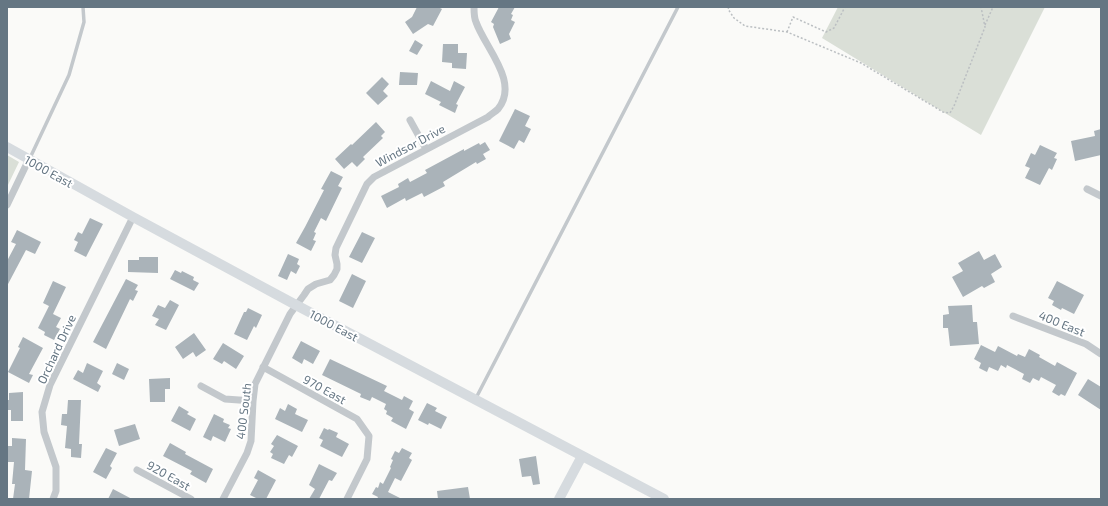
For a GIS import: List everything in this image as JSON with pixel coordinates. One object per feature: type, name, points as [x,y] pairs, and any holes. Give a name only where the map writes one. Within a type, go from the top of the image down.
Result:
[{"type":"street","name":"Windsor Drive","points":[[296,305],[308,289],[316,284],[330,280],[334,275],[337,269],[335,256],[336,248],[368,184],[374,177],[488,117],[497,110],[503,101],[506,89],[504,76],[476,21],[474,7]]},
{"type":"street","points":[[410,120],[426,150]]},
{"type":"street","name":"1000 East","points":[[7,147],[296,305],[664,499]]},
{"type":"street","points":[[7,205],[29,159]]},
{"type":"street","points":[[1087,188],[1101,196]]},
{"type":"street","name":"Orchard Drive","points":[[53,499],[56,491],[56,467],[44,432],[42,412],[50,385],[133,217]]},
{"type":"street","name":"400 South","points":[[223,499],[247,453],[251,441],[255,384],[296,305]]},
{"type":"street","name":"400 East","points":[[1013,316],[1086,344],[1101,354]]},
{"type":"street","name":"970 East","points":[[263,368],[357,419],[370,436],[367,459],[347,499]]},
{"type":"street","points":[[201,386],[225,399],[253,401]]},
{"type":"street","points":[[559,499],[582,456]]},
{"type":"street","name":"920 East","points":[[137,470],[191,499]]},
{"type":"lane","points":[[29,159],[69,75],[84,22],[83,7]]},
{"type":"lane","points":[[475,399],[678,7]]},
{"type":"path","points":[[729,7],[728,9],[734,18],[745,26],[787,32],[861,63],[943,112],[950,112],[954,106],[993,7]]},
{"type":"path","points":[[787,32],[793,17],[826,32],[834,28],[844,7]]},
{"type":"path","points":[[981,7],[985,26]]},
{"type":"shaded area","points":[[838,7],[1045,7],[981,135],[822,38]]},
{"type":"shaded area","points":[[7,155],[19,162],[7,187]]},
{"type":"building","points":[[417,7],[438,7],[442,9],[433,26],[428,24],[413,34],[405,22],[412,17]]},
{"type":"building","points":[[499,7],[515,7],[511,14],[513,15],[511,20],[515,22],[509,34],[511,39],[500,44],[493,27],[494,24],[491,22]]},
{"type":"building","points":[[415,40],[423,45],[417,55],[409,51]]},
{"type":"building","points":[[443,44],[458,44],[458,53],[467,53],[466,69],[452,68],[452,63],[442,62]]},
{"type":"building","points":[[400,72],[418,73],[417,85],[399,85]]},
{"type":"building","points":[[382,77],[389,84],[383,91],[388,96],[378,105],[366,93]]},
{"type":"building","points":[[431,81],[450,91],[454,81],[465,87],[456,104],[458,105],[455,113],[439,105],[441,102],[425,94]]},
{"type":"building","points":[[515,109],[530,116],[525,126],[531,129],[524,143],[519,140],[514,149],[499,141]]},
{"type":"building","points":[[376,122],[385,132],[381,136],[383,138],[363,157],[365,159],[357,167],[352,162],[344,169],[335,159]]},
{"type":"building","points":[[1101,129],[1101,155],[1075,161],[1071,141],[1095,136],[1094,131]]},
{"type":"building","points":[[485,142],[490,150],[483,154],[486,159],[477,164],[476,162],[443,182],[445,186],[424,197],[422,193],[406,201],[405,198],[387,208],[381,196],[399,187],[398,184],[408,178],[410,182],[427,173],[425,170],[464,149],[464,151],[479,143],[480,145]]},
{"type":"building","points":[[1040,145],[1057,153],[1054,158],[1057,159],[1052,170],[1049,168],[1040,185],[1025,178],[1030,168],[1025,166],[1031,153],[1035,155]]},
{"type":"building","points":[[331,171],[343,177],[338,186],[342,188],[326,221],[321,218],[314,232],[316,233],[313,240],[316,241],[311,251],[296,243],[324,190],[321,189]]},
{"type":"building","points":[[90,218],[103,224],[86,257],[74,251],[78,242],[74,240],[78,232],[82,234]]},
{"type":"building","points":[[17,230],[41,242],[35,254],[26,250],[7,286],[7,261],[16,244],[11,242]]},
{"type":"building","points":[[362,232],[375,238],[362,263],[349,257]]},
{"type":"building","points":[[979,251],[984,260],[995,254],[1002,267],[991,274],[995,282],[984,288],[982,286],[963,297],[952,277],[963,271],[958,263]]},
{"type":"building","points":[[288,254],[299,259],[297,264],[300,266],[296,274],[291,271],[287,280],[278,276]]},
{"type":"building","points":[[139,257],[158,257],[158,273],[128,272],[128,260],[139,260]]},
{"type":"building","points":[[175,270],[181,273],[182,271],[194,277],[193,280],[199,283],[194,291],[170,279]]},
{"type":"building","points":[[352,274],[366,281],[353,308],[339,301]]},
{"type":"building","points":[[126,279],[138,285],[135,290],[138,291],[133,301],[130,299],[106,349],[93,342]]},
{"type":"building","points":[[53,281],[66,287],[53,314],[61,318],[56,327],[60,329],[54,340],[44,335],[45,332],[38,328],[49,306],[43,303]]},
{"type":"building","points":[[1057,281],[1084,295],[1074,314],[1062,308],[1061,310],[1052,305],[1054,301],[1048,298]]},
{"type":"building","points":[[170,300],[179,305],[166,330],[155,325],[159,319],[152,316],[158,305],[165,308]]},
{"type":"building","points":[[972,305],[973,322],[977,322],[979,344],[950,346],[948,328],[943,328],[943,315],[949,314],[948,306]]},
{"type":"building","points":[[248,308],[262,315],[256,328],[254,326],[247,340],[234,334],[244,312],[246,312]]},
{"type":"building","points":[[194,333],[206,350],[196,357],[193,352],[183,359],[175,347]]},
{"type":"building","points":[[23,337],[43,348],[29,374],[33,375],[29,383],[8,372],[20,348],[18,347]]},
{"type":"building","points":[[301,341],[320,351],[313,364],[304,359],[302,364],[292,358]]},
{"type":"building","points":[[223,343],[244,356],[236,369],[224,361],[222,364],[213,359]]},
{"type":"building","points":[[981,345],[995,352],[998,346],[1017,356],[1018,354],[1025,357],[1029,349],[1040,355],[1039,357],[1055,366],[1057,362],[1077,373],[1065,396],[1061,394],[1059,396],[1052,392],[1056,385],[1041,377],[1039,381],[1033,378],[1030,383],[1022,379],[1024,374],[1007,365],[1006,368],[1001,365],[998,371],[989,367],[987,372],[979,368],[981,363],[974,359]]},
{"type":"building","points":[[330,359],[387,386],[384,391],[402,400],[404,396],[413,401],[409,409],[414,412],[406,429],[391,421],[393,418],[386,414],[387,411],[384,409],[386,404],[372,397],[370,401],[360,397],[361,394],[322,375]]},
{"type":"building","points":[[87,363],[103,371],[97,383],[101,386],[98,392],[73,379],[78,370],[83,373]]},
{"type":"building","points":[[117,363],[129,369],[124,380],[112,374]]},
{"type":"building","points":[[170,378],[170,389],[165,389],[165,402],[150,402],[149,379]]},
{"type":"building","points":[[1088,379],[1101,387],[1101,410],[1078,395]]},
{"type":"building","points":[[23,392],[23,421],[11,421],[11,410],[7,410],[9,393]]},
{"type":"building","points":[[68,400],[81,400],[79,444],[82,444],[81,458],[71,457],[71,449],[65,448],[67,426],[61,425],[62,414],[67,414]]},
{"type":"building","points":[[427,403],[437,408],[435,411],[447,417],[441,429],[429,423],[428,425],[418,420]]},
{"type":"building","points":[[288,404],[297,409],[295,414],[308,420],[302,432],[275,419],[280,408],[285,411]]},
{"type":"building","points":[[179,406],[189,412],[187,414],[196,419],[190,431],[171,421]]},
{"type":"building","points":[[214,414],[224,419],[223,422],[230,425],[228,428],[231,429],[225,442],[213,436],[211,441],[203,437]]},
{"type":"building","points":[[135,424],[140,439],[119,446],[114,430]]},
{"type":"building","points":[[324,428],[338,433],[336,437],[349,444],[342,457],[320,446],[323,440],[319,438]]},
{"type":"building","points":[[277,435],[298,446],[292,457],[289,455],[284,464],[271,458],[273,454],[270,452],[274,446],[271,444]]},
{"type":"building","points":[[12,438],[26,439],[25,470],[32,471],[29,499],[13,499],[15,484],[12,484],[14,462],[8,462],[8,446],[12,446]]},
{"type":"building","points":[[170,443],[186,452],[185,454],[213,469],[206,483],[190,474],[192,471],[163,456]]},
{"type":"building","points":[[106,448],[117,453],[110,466],[112,468],[106,479],[93,472]]},
{"type":"building","points":[[402,448],[412,453],[409,458],[412,460],[401,481],[395,478],[388,492],[402,499],[377,499],[378,497],[372,494],[376,487],[378,488],[380,482],[383,484],[391,468],[390,467],[393,460],[391,459],[395,451],[399,453]]},
{"type":"building","points":[[536,456],[540,484],[533,485],[531,476],[522,477],[519,459]]},
{"type":"building","points":[[319,464],[337,473],[332,481],[329,480],[319,499],[309,499],[315,489],[309,485]]},
{"type":"building","points":[[258,470],[276,480],[266,499],[258,499],[250,495],[258,480],[254,478]]},
{"type":"building","points":[[468,487],[470,499],[438,499],[437,491]]},
{"type":"building","points":[[113,489],[132,499],[108,499]]}]
